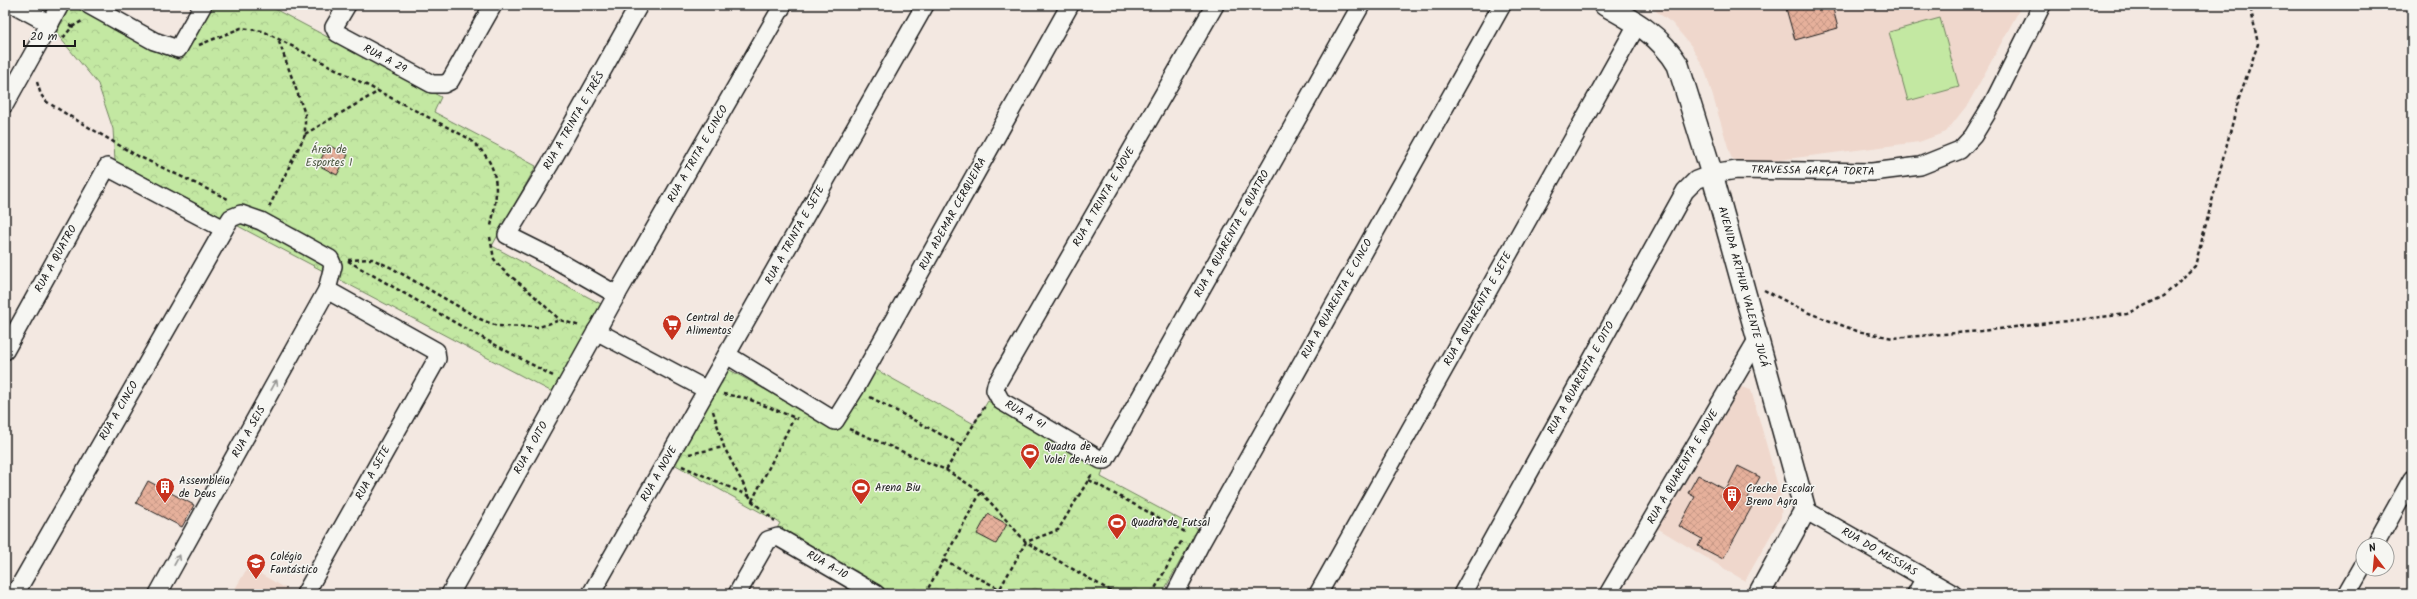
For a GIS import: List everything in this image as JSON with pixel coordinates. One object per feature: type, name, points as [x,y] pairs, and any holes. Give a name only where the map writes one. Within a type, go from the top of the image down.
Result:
[{"type":"street","points":[[5,104],[55,14],[15,5]]},
{"type":"street","points":[[88,13],[154,41],[178,49],[203,5]]},
{"type":"street","name":"RUA A 29","points":[[347,5],[334,30],[432,84],[438,85],[450,80],[492,5]]},
{"type":"street","name":"RUA A TRINTA E TRÊS","points":[[614,299],[550,256],[507,236],[640,5]]},
{"type":"street","name":"RUA A TRITA E CINCO","points":[[614,299],[783,5]]},
{"type":"street","name":"RUA A TRINTA E SETE","points":[[727,355],[925,5]]},
{"type":"street","name":"RUA ADEMAR CERQUEIRA","points":[[834,422],[855,389],[1070,5]]},
{"type":"street","name":"RUA A TRINTA E NOVE","points":[[995,390],[1215,5]]},
{"type":"street","name":"RUA A QUARENTA E QUATRO","points":[[1101,460],[1104,460],[1361,5]]},
{"type":"street","name":"RUA A QUARENTA E CINCO","points":[[1175,594],[1202,541],[1502,5]]},
{"type":"street","name":"AVENIDA ARTHUR VALENTE JUCÁ","points":[[1605,5],[1638,23],[1663,44],[1678,65],[1712,174],[1805,510]]},
{"type":"street","name":"TRAVESSA GARÇA TORTA","points":[[1712,174],[1737,170],[1872,172],[1920,166],[1960,150],[1973,136],[1993,103],[2042,5]]},
{"type":"street","name":"RUA A QUARENTA E SETE","points":[[1318,594],[1638,23]]},
{"type":"street","name":"RUA A QUATRO","points":[[5,351],[107,167],[224,229]]},
{"type":"street","name":"RUA A QUARENTA E OITO","points":[[1462,594],[1685,191],[1696,180],[1712,174]]},
{"type":"street","name":"RUA A CINCO","points":[[15,594],[231,218],[241,214],[261,221],[330,259],[333,266],[328,290]]},
{"type":"street","name":"RUA A SETE","points":[[305,594],[437,360],[436,351],[328,290]]},
{"type":"street","name":"RUA A SEIS","points":[[158,594],[328,290]]},
{"type":"street","name":"RUA A OITO","points":[[450,594],[614,299]]},
{"type":"street","points":[[596,331],[706,390]]},
{"type":"street","name":"RUA A QUARENTA E NOVE","points":[[1608,594],[1757,340]]},
{"type":"street","points":[[727,355],[834,422]]},
{"type":"street","name":"RUA A NOVE","points":[[591,594],[727,355]]},
{"type":"street","name":"RUA A 41","points":[[995,390],[1002,401],[1101,460]]},
{"type":"street","points":[[2379,537],[2412,479]]},
{"type":"street","points":[[1759,594],[1805,510]]},
{"type":"street","name":"RUA DO MESSIAS","points":[[1805,510],[1952,594]]},
{"type":"street","points":[[737,594],[768,540],[780,531]]},
{"type":"street","name":"RUA A-10","points":[[780,531],[876,594]]},
{"type":"street","points":[[2347,594],[2357,577]]},
{"type":"street","points":[[1916,594],[1925,578]]},
{"type":"path","points":[[1740,277],[1809,313],[1856,331],[1893,338],[1981,331],[2127,314],[2164,296],[2195,266],[2239,98],[2258,44],[2250,5]]},
{"type":"path","points":[[58,42],[88,13]]},
{"type":"path","points":[[55,14],[72,27]]},
{"type":"path","points":[[197,46],[241,28],[263,31],[468,138],[483,152],[493,168],[497,187],[489,240],[494,259],[503,270],[529,291],[560,320],[596,331]]},
{"type":"path","points":[[267,209],[305,135],[305,114],[278,38]]},
{"type":"path","points":[[36,78],[41,95],[47,102],[134,154],[237,203]]},
{"type":"path","points":[[305,135],[379,91]]},
{"type":"path","points":[[342,257],[468,330],[567,383]]},
{"type":"path","points":[[347,260],[372,259],[390,267],[480,319],[497,326],[540,327],[560,320]]},
{"type":"path","points":[[855,389],[962,444]]},
{"type":"path","points":[[780,531],[752,501],[724,447],[706,390],[746,398],[794,418],[802,419]]},
{"type":"path","points":[[946,470],[995,390]]},
{"type":"path","points":[[752,501],[794,418]]},
{"type":"path","points":[[834,422],[946,470],[981,492],[1026,542],[1116,594]]},
{"type":"path","points":[[667,459],[724,447]]},
{"type":"path","points":[[667,459],[750,497]]},
{"type":"path","points":[[997,594],[1026,542],[1058,530],[1101,460]]},
{"type":"path","points":[[1089,480],[1202,541]]},
{"type":"path","points":[[925,594],[981,492]]},
{"type":"path","points":[[1152,594],[1186,532]]},
{"type":"path","points":[[944,560],[1000,589]]},
{"type":"shaded area","points":[[1656,5],[2022,5],[1968,104],[1946,132],[1919,142],[1740,165],[1731,157],[1705,70],[1692,47],[1672,23],[1653,9]]},
{"type":"shaded area","points":[[1741,387],[1751,390],[1782,500],[1781,517],[1745,581],[1657,528]]},
{"type":"shaded area","name":"Colégio Fantástico","points":[[248,567],[294,593],[232,594]]},
{"type":"green space","name":"Área de Esportes 1","points":[[71,5],[180,61],[210,5],[267,5],[441,97],[434,112],[536,166],[492,246],[603,305],[556,394],[115,161],[113,129],[98,84],[56,33]]},
{"type":"green space","points":[[1940,18],[1959,87],[1908,101],[1889,32]]},
{"type":"green space","points":[[873,368],[974,424],[988,401],[1104,466],[1101,477],[1198,529],[1162,594],[896,594],[887,589],[881,594],[772,538],[780,523],[674,464],[728,369],[838,430]]},
{"type":"building","points":[[1785,5],[1832,5],[1838,28],[1795,40]]},
{"type":"building","points":[[328,145],[348,155],[337,175],[318,165]]},
{"type":"building","name":"Creche Escolar Breno Agra","points":[[1738,466],[1760,477],[1748,498],[1755,501],[1723,559],[1698,546],[1702,539],[1679,526],[1695,497],[1688,493],[1698,475],[1726,490]]},
{"type":"building","name":"Assembléia de Deus","points":[[148,481],[194,505],[182,527],[136,503]]},
{"type":"building","points":[[988,514],[1007,524],[996,544],[977,534]]},
{"type":"place","name":"Central de Alimentos","points":[[672,341]]},
{"type":"place","name":"Quadra de Volei de Areia","points":[[1030,470]]},
{"type":"place","name":"Assembléia de Deus","points":[[165,504]]},
{"type":"place","name":"Arena Biu","points":[[861,505]]},
{"type":"place","name":"Creche Escolar Breno Agra","points":[[1732,512]]},
{"type":"place","name":"Quadra de Futsal","points":[[1117,540]]},
{"type":"place","name":"Colégio Fantástico","points":[[256,580]]}]
